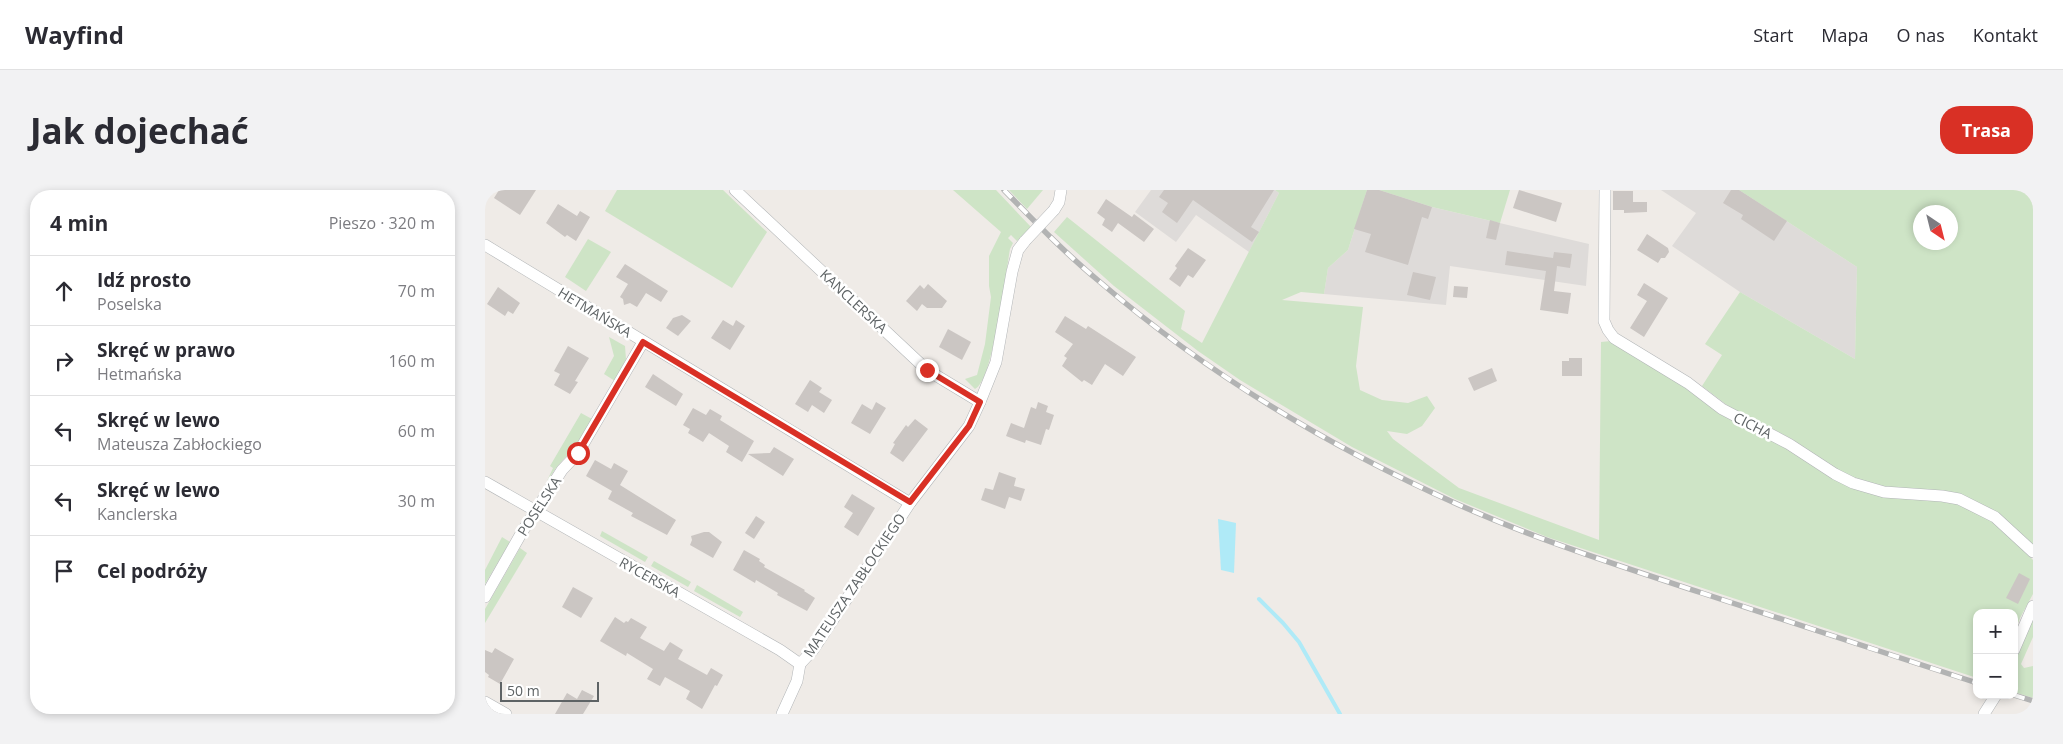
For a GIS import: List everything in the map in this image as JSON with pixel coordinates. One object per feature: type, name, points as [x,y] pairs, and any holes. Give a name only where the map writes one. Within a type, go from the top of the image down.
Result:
[{"type":"street","name":"KANCLERSKA","points":[[735,190],[927,370],[980,402]]},
{"type":"street","name":"MATEUSZA ZABŁOCKIEGO","points":[[800,664],[813,650],[910,502],[969,426],[995,362],[1015,257],[1025,241],[1054,210],[1059,202],[1061,190]]},
{"type":"street","name":"CICHA","points":[[1605,190],[1604,321],[1608,330],[1615,338],[1688,383],[1721,408],[1789,444],[1835,474],[1853,483],[1884,492],[1959,499],[1995,517],[2033,552]]},
{"type":"street","name":"HETMAŃSKA","points":[[485,245],[910,502]]},
{"type":"street","name":"POSELSKA","points":[[485,597],[521,532],[536,513],[562,470],[578,453],[643,342]]},
{"type":"street","name":"RYCERSKA","points":[[485,482],[536,513],[780,650],[800,664]]},
{"type":"street","points":[[2018,641],[2033,606]]},
{"type":"street","points":[[782,714],[797,681],[800,664]]},
{"type":"street","points":[[1984,714],[1993,699]]},
{"type":"street","points":[[485,702],[506,714]]},
{"type":"shaded area","points":[[1151,190],[1275,190],[1279,193],[1249,252],[1196,215],[1176,242],[1135,212]]},
{"type":"shaded area","points":[[1367,190],[1379,190],[1432,207],[1589,244],[1586,286],[1450,266],[1446,305],[1324,294],[1328,268],[1348,250]]},
{"type":"shaded area","points":[[1661,190],[1739,190],[1857,267],[1855,359],[1740,292],[1672,246],[1696,213]]},
{"type":"green space","points":[[617,190],[723,190],[767,232],[732,288],[605,211]]},
{"type":"green space","points":[[953,190],[996,190],[1031,227],[1017,241],[1011,235],[1008,238],[1013,243],[1010,249],[998,325],[982,382],[975,389],[965,379],[977,375],[985,344],[991,297],[989,256],[1001,232]]},
{"type":"green space","points":[[1009,190],[1043,190],[1027,209]]},
{"type":"green space","points":[[1275,190],[1367,190],[1348,250],[1328,268],[1324,294],[1301,292],[1282,300],[1363,307],[1356,366],[1360,390],[1382,400],[1408,403],[1427,396],[1435,408],[1422,426],[1407,434],[1387,431],[1393,439],[1459,488],[1599,540],[1601,342],[1611,341],[1787,446],[1833,478],[1957,502],[1993,519],[2033,560],[2033,594],[2018,623],[2018,609],[1973,609],[1973,677],[1547,537],[1455,499],[1352,447],[1240,380],[1198,351],[1114,286],[1054,232],[1067,217],[1185,311],[1181,329],[1202,343],[1279,193]]},
{"type":"green space","points":[[1379,190],[1510,190],[1500,223],[1432,207]]},
{"type":"green space","points":[[1739,190],[2033,190],[2033,548],[1978,503],[1887,489],[1839,473],[1792,439],[1732,409],[1702,386],[1722,355],[1705,344],[1740,292],[1855,359],[1857,267]]},
{"type":"green space","points":[[588,239],[611,252],[586,291],[565,277]]},
{"type":"green space","points":[[609,337],[625,346],[626,359],[615,381],[604,374],[614,356]]},
{"type":"green space","points":[[581,413],[592,419],[577,444],[547,481],[553,468],[550,466]]},
{"type":"green space","points":[[602,531],[648,557],[645,562],[600,536]]},
{"type":"green space","points":[[502,537],[510,542],[485,584],[485,570]]},
{"type":"green space","points":[[520,548],[527,553],[485,623],[485,609]]},
{"type":"green space","points":[[654,561],[691,582],[688,587],[651,566]]},
{"type":"green space","points":[[697,585],[743,612],[740,617],[694,591]]},
{"type":"green space","points":[[2033,618],[2033,637],[2021,664],[2024,668],[2033,666],[2033,698],[2018,693],[2018,653]]},
{"type":"water","points":[[1218,519],[1236,523],[1234,573],[1221,570]]},
{"type":"building","points":[[499,190],[536,190],[520,215],[494,198]]},
{"type":"building","points":[[1164,190],[1274,190],[1251,227],[1259,232],[1252,242],[1193,200],[1177,223],[1162,212],[1168,203],[1159,197]]},
{"type":"building","points":[[1367,190],[1379,190],[1432,207],[1428,219],[1422,217],[1408,265],[1365,252],[1371,234],[1354,229]]},
{"type":"building","points":[[1519,190],[1562,203],[1556,222],[1513,208]]},
{"type":"building","points":[[1731,190],[1739,190],[1787,221],[1774,241],[1741,219],[1743,215],[1723,203]]},
{"type":"building","points":[[1613,191],[1633,191],[1633,202],[1647,202],[1647,212],[1624,213],[1624,210],[1613,210]]},
{"type":"building","points":[[1106,199],[1132,217],[1134,214],[1154,229],[1144,242],[1118,223],[1112,232],[1102,225],[1105,219],[1097,213]]},
{"type":"building","points":[[558,204],[577,216],[580,211],[590,217],[576,241],[567,235],[565,237],[546,223]]},
{"type":"building","points":[[1490,220],[1500,223],[1496,240],[1486,238]]},
{"type":"building","points":[[1647,234],[1668,248],[1669,252],[1665,258],[1661,258],[1658,263],[1637,250]]},
{"type":"building","points":[[1188,248],[1206,260],[1193,278],[1188,275],[1180,287],[1169,279],[1177,268],[1175,266]]},
{"type":"building","points":[[1507,251],[1553,258],[1554,252],[1572,254],[1570,268],[1557,266],[1554,291],[1571,293],[1568,314],[1540,310],[1546,271],[1505,265]]},
{"type":"building","points":[[625,264],[668,291],[661,302],[646,293],[637,307],[630,303],[624,305],[623,299],[620,297],[628,284],[616,277]]},
{"type":"building","points":[[1413,272],[1436,277],[1430,300],[1407,295]]},
{"type":"building","points":[[1644,283],[1668,298],[1644,337],[1630,328],[1647,301],[1637,295]]},
{"type":"building","points":[[928,284],[947,301],[942,308],[927,308],[922,304],[917,311],[906,301],[920,285],[924,289]]},
{"type":"building","points":[[1454,286],[1468,287],[1467,298],[1453,297]]},
{"type":"building","points":[[498,287],[520,303],[513,314],[508,311],[505,316],[487,304]]},
{"type":"building","points":[[682,315],[691,321],[678,336],[666,328],[673,318]]},
{"type":"building","points":[[1065,316],[1086,329],[1088,326],[1136,357],[1123,376],[1105,364],[1092,385],[1084,380],[1082,382],[1062,366],[1067,358],[1064,356],[1073,344],[1055,332]]},
{"type":"building","points":[[723,320],[733,326],[736,320],[745,326],[730,350],[711,338]]},
{"type":"building","points":[[948,329],[971,342],[962,360],[939,347]]},
{"type":"building","points":[[568,346],[589,358],[575,381],[578,382],[570,394],[554,385],[560,374],[554,371]]},
{"type":"building","points":[[1569,358],[1582,358],[1582,376],[1562,376],[1562,361],[1569,361]]},
{"type":"building","points":[[1492,368],[1497,381],[1474,391],[1468,378]]},
{"type":"building","points":[[653,374],[683,394],[676,406],[645,387]]},
{"type":"building","points":[[810,380],[822,388],[819,392],[832,400],[824,413],[812,405],[808,412],[795,404]]},
{"type":"building","points":[[876,402],[886,408],[870,434],[851,423],[862,404],[872,410]]},
{"type":"building","points":[[1038,402],[1048,406],[1046,412],[1054,415],[1049,430],[1046,429],[1041,445],[1026,440],[1025,443],[1006,436],[1011,423],[1024,428],[1031,407],[1036,409]]},
{"type":"building","points":[[693,408],[706,415],[710,409],[722,416],[720,420],[754,441],[742,462],[726,452],[729,446],[709,433],[703,442],[688,433],[690,429],[683,425]]},
{"type":"building","points":[[915,419],[928,429],[903,462],[890,453],[895,444],[893,443],[906,425],[908,427]]},
{"type":"building","points":[[774,447],[794,459],[783,476],[748,454],[770,453]]},
{"type":"building","points":[[595,460],[611,469],[614,463],[628,471],[620,485],[676,520],[667,535],[631,516],[633,513],[608,499],[612,491],[586,476]]},
{"type":"building","points":[[999,472],[1016,478],[1014,486],[1025,489],[1021,501],[1009,497],[1005,509],[981,500],[985,488],[993,490]]},
{"type":"building","points":[[852,494],[875,508],[858,536],[844,527],[853,513],[844,507]]},
{"type":"building","points":[[756,516],[765,522],[754,539],[745,533]]},
{"type":"building","points":[[709,532],[722,542],[713,558],[690,545],[691,536]]},
{"type":"building","points":[[744,550],[760,559],[759,561],[765,565],[764,567],[805,590],[815,598],[807,611],[777,595],[778,593],[756,580],[755,583],[733,570]]},
{"type":"building","points":[[2019,573],[2030,579],[2018,604],[2006,598]]},
{"type":"building","points":[[573,587],[593,598],[581,618],[562,607]]},
{"type":"building","points":[[615,617],[624,623],[628,622],[631,618],[647,627],[640,638],[664,651],[670,642],[683,650],[678,659],[707,675],[711,668],[723,675],[717,686],[715,685],[702,709],[686,699],[690,691],[665,677],[660,686],[647,679],[653,669],[627,653],[626,656],[600,641]]},
{"type":"building","points":[[495,648],[514,659],[500,684],[488,677],[489,675],[485,672],[485,650],[492,653]]},
{"type":"building","points":[[582,690],[594,696],[583,714],[555,714],[567,693],[577,699]]},
{"type":"waterway","points":[[1259,599],[1299,642],[1340,714]]},
{"type":"railway","points":[[1004,190],[1051,238],[1087,271],[1183,347],[1226,377],[1316,433],[1410,482],[1487,517],[1579,552],[1973,682]]},
{"type":"railway","points":[[2018,696],[2033,701]]},
{"type":"route","points":[[578,453],[643,342],[910,502],[969,426],[980,402],[927,370]]}]
